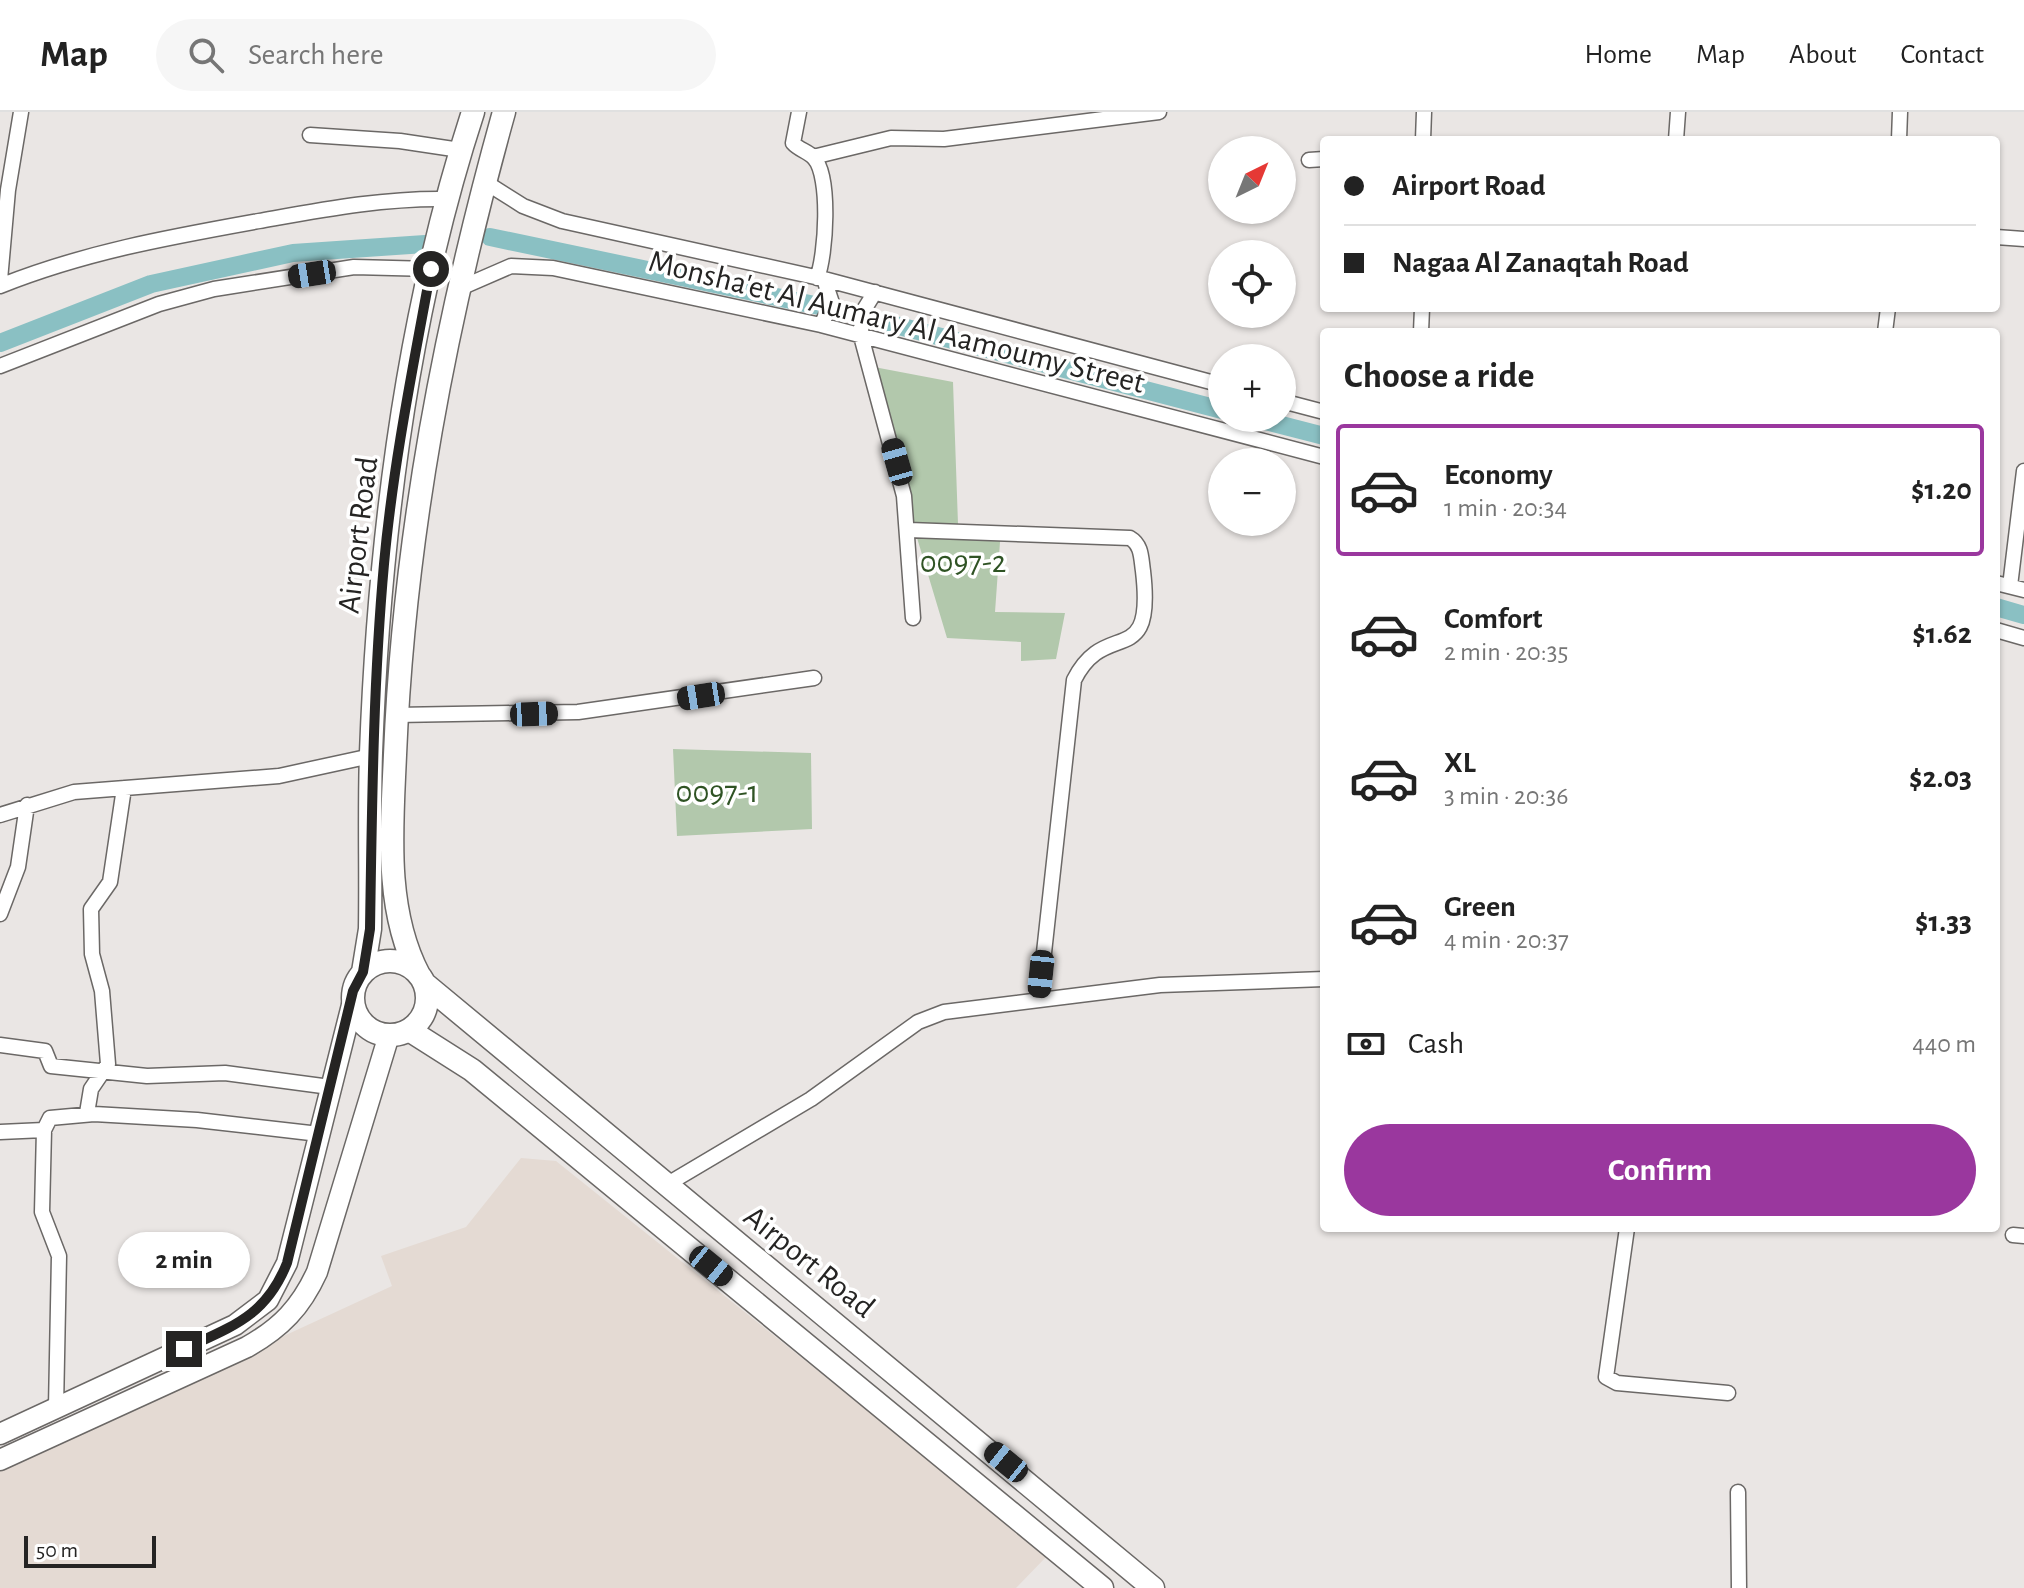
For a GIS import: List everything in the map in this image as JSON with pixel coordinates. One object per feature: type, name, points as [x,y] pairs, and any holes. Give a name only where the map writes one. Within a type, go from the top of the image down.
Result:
[{"type":"main road","name":"Airport Road","points":[[363,972],[370,929],[371,756],[384,561],[399,449],[431,269],[446,199],[473,112]]},
{"type":"main road","name":"Airport Road","points":[[504,112],[458,289],[422,473],[396,715],[392,835],[404,942],[422,979],[1153,1588]]},
{"type":"main road","points":[[391,960],[402,962],[422,979],[427,994],[423,1015],[399,1032],[378,1033],[361,1021],[353,1001],[357,981],[363,972],[381,961],[391,960]]},
{"type":"main road","name":"Airport Road","points":[[399,1032],[472,1070],[1102,1588]]},
{"type":"street","points":[[21,112],[8,190],[0,283],[140,241],[361,203],[446,199]]},
{"type":"street","points":[[799,112],[793,143],[813,157],[821,178],[826,233],[820,278],[832,303],[821,325]]},
{"type":"street","points":[[813,157],[891,138],[944,139],[1159,112]]},
{"type":"street","points":[[1423,136],[1424,112]]},
{"type":"street","points":[[1676,136],[1678,112]]},
{"type":"street","points":[[1899,136],[1900,112]]},
{"type":"street","points":[[310,135],[400,141],[460,150]]},
{"type":"street","name":"Monsha'et Al Aumary Al Aamoumy Street","points":[[485,182],[523,206],[562,221],[820,278],[1208,381]]},
{"type":"street","points":[[2000,237],[2024,239]]},
{"type":"street","name":"Monsha'et Al Aumary Al Aamoumy Street","points":[[458,289],[491,272],[532,264],[821,325],[1320,456]]},
{"type":"street","points":[[0,366],[159,304],[214,289],[354,267],[431,269]]},
{"type":"street","points":[[875,292],[862,313],[861,336],[897,462],[909,530],[913,618]]},
{"type":"street","points":[[1296,405],[1320,411]]},
{"type":"street","points":[[2010,586],[2024,471]]},
{"type":"street","points":[[909,530],[1130,538],[1140,547],[1145,594],[1141,629],[1136,635],[1097,651],[1074,680],[1039,998]]},
{"type":"street","points":[[2000,631],[2024,638]]},
{"type":"street","points":[[396,715],[578,712],[814,678]]},
{"type":"street","points":[[0,815],[74,792],[279,776],[371,756]]},
{"type":"street","points":[[87,1113],[91,1089],[108,1064],[102,991],[92,954],[91,909],[110,882],[124,788]]},
{"type":"street","points":[[0,914],[18,867],[27,805]]},
{"type":"street","points":[[666,1185],[811,1099],[918,1022],[944,1012],[1160,985],[1320,979]]},
{"type":"street","points":[[0,1434],[253,1314],[279,1282],[353,1001]]},
{"type":"street","points":[[0,1460],[270,1334],[306,1296],[399,1032]]},
{"type":"street","points":[[0,1045],[45,1051],[51,1066],[77,1066],[104,1074],[164,1076],[212,1072],[330,1087]]},
{"type":"street","points":[[56,1408],[59,1256],[42,1212],[44,1130],[50,1118],[87,1113],[197,1120],[319,1134]]},
{"type":"street","points":[[0,1132],[44,1130]]},
{"type":"street","points":[[295,1227],[328,1237]]},
{"type":"street","points":[[1626,1232],[1606,1377],[1617,1383],[1728,1393]]},
{"type":"street","points":[[1738,1492],[1739,1588]]},
{"type":"shaded area","points":[[521,1158],[556,1161],[1048,1555],[1016,1588],[0,1588],[0,1467],[392,1286],[381,1256],[466,1227]]},
{"type":"green space","name":"0097-2","points":[[874,367],[953,382],[958,524],[1001,528],[995,612],[1065,613],[1056,659],[1021,661],[1021,642],[947,638],[909,511]]},
{"type":"green space","name":"0097-1","points":[[673,749],[811,753],[812,829],[677,836]]},
{"type":"waterway","points":[[490,237],[824,307]]},
{"type":"waterway","points":[[0,343],[151,284],[293,253],[425,244]]},
{"type":"waterway","points":[[876,320],[1208,406]]},
{"type":"waterway","points":[[1296,429],[1320,435]]},
{"type":"waterway","points":[[2000,608],[2024,615]]},
{"type":"route","points":[[184,1349],[253,1314],[268,1300],[279,1282],[287,1263],[353,991],[363,972],[370,929],[371,756],[384,561],[412,367],[431,269]]}]
